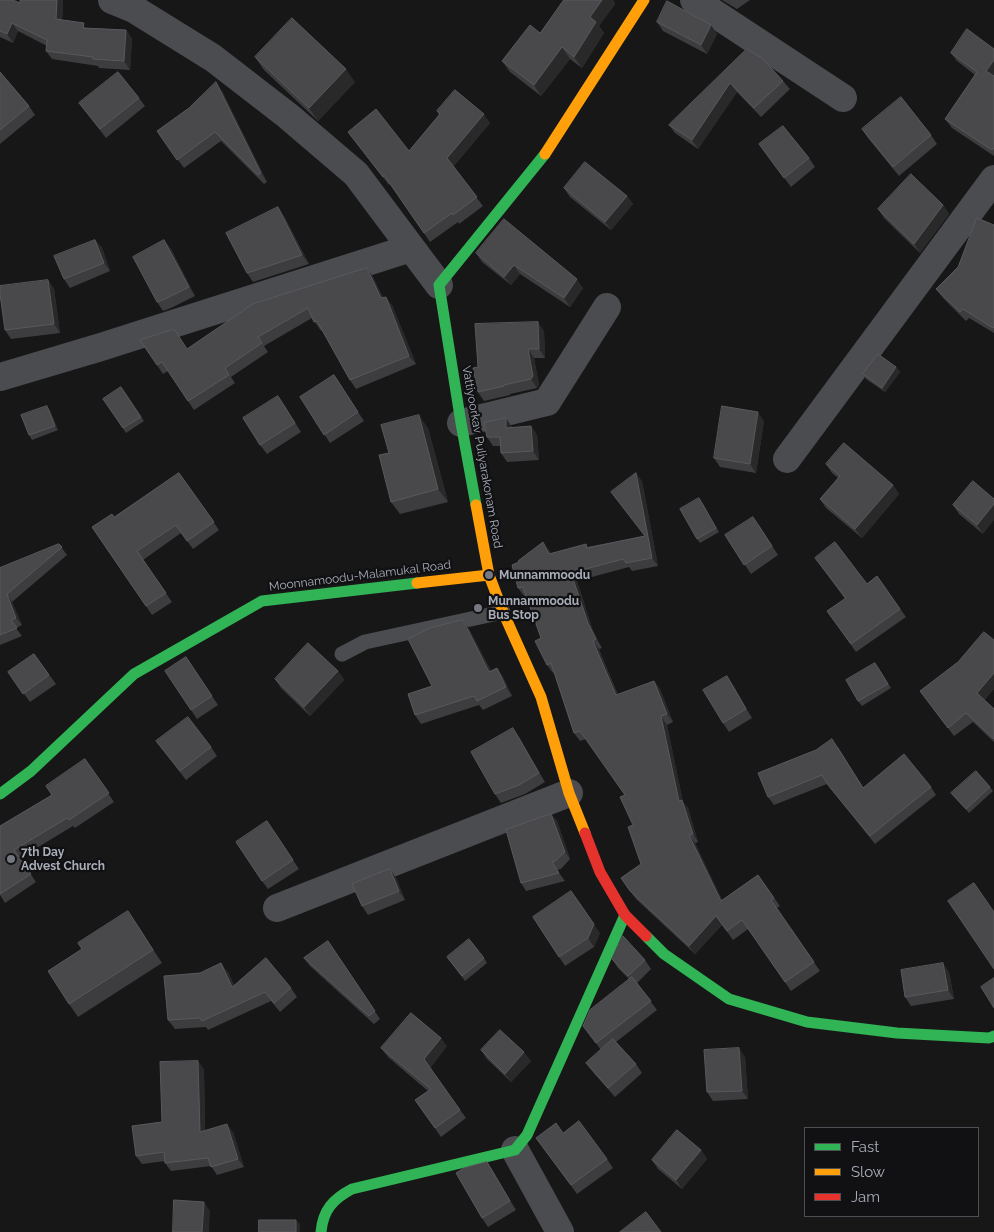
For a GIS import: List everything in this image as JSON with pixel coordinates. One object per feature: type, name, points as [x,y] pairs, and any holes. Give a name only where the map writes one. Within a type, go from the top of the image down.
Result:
[{"type":"main road","points":[[439,285],[548,150],[644,0]]},
{"type":"main road","name":"Vattiyoorkav Puliyarakonam Road","points":[[439,285],[461,422],[489,575],[503,612],[541,697],[569,793],[600,872],[625,915],[664,954],[729,999],[807,1022],[897,1033],[989,1038],[994,1036]]},
{"type":"main road","name":"Moonnamoodu-Malamukal Road","points":[[0,794],[31,771],[134,674],[262,601],[489,575]]},
{"type":"main road","points":[[321,1232],[321,1224],[326,1210],[331,1203],[352,1189],[515,1150],[527,1135],[625,915]]},
{"type":"street","points":[[112,0],[134,8],[213,58],[288,116],[356,174],[439,285]]},
{"type":"street","points":[[694,0],[843,98]]},
{"type":"street","points":[[787,459],[994,179]]},
{"type":"street","points":[[0,377],[101,347],[411,248]]},
{"type":"street","points":[[461,422],[547,402],[607,307]]},
{"type":"street","points":[[277,908],[569,793]]},
{"type":"street","points":[[515,1150],[560,1232]]},
{"type":"lane","points":[[342,654],[365,642],[503,612]]},
{"type":"building","points":[[0,0],[13,0],[20,3],[20,0],[57,0],[56,19],[84,23],[83,28],[126,30],[124,61],[93,59],[93,57],[46,51],[47,40],[12,23],[7,34],[0,31]]},
{"type":"building","points":[[564,0],[602,0],[590,17],[596,22],[574,57],[562,47],[534,85],[502,61],[530,25],[540,33]]},
{"type":"building","points":[[667,1],[711,25],[701,45],[657,22]]},
{"type":"building","points":[[292,18],[346,69],[309,108],[255,57]]},
{"type":"building","points":[[967,29],[994,49],[994,60],[986,71],[994,76],[994,148],[992,150],[945,119],[977,72],[951,53]]},
{"type":"building","points":[[747,49],[762,58],[783,81],[754,108],[730,83],[692,140],[669,125]]},
{"type":"building","points":[[0,72],[29,106],[0,130]]},
{"type":"building","points":[[118,72],[139,98],[100,129],[79,103]]},
{"type":"building","points":[[216,82],[261,173],[258,175],[215,132],[177,160],[157,131],[189,108]]},
{"type":"building","points":[[455,90],[484,114],[447,158],[477,197],[424,233],[384,175],[383,177],[348,132],[376,109],[409,151],[440,114],[437,111]]},
{"type":"building","points":[[901,97],[931,135],[893,167],[862,129]]},
{"type":"building","points":[[783,126],[809,158],[784,178],[759,144]]},
{"type":"building","points":[[585,162],[627,196],[605,222],[564,188]]},
{"type":"building","points":[[911,174],[943,205],[914,244],[878,209]]},
{"type":"building","points":[[278,207],[302,255],[247,273],[226,233]]},
{"type":"building","points":[[977,218],[994,225],[993,328],[963,309],[960,312],[936,289],[958,267]]},
{"type":"building","points":[[504,219],[577,279],[564,298],[514,265],[504,277],[476,253]]},
{"type":"building","points":[[95,240],[104,263],[64,279],[54,256]]},
{"type":"building","points":[[164,240],[189,287],[157,302],[133,257]]},
{"type":"building","points":[[367,268],[381,298],[386,297],[409,356],[350,380],[317,321],[314,322],[308,308],[258,337],[262,343],[225,368],[229,375],[188,401],[162,362],[157,365],[140,340],[174,329],[187,349],[253,304]]},
{"type":"building","points":[[48,280],[54,324],[5,330],[0,286]]},
{"type":"building","points":[[538,322],[539,349],[528,349],[533,376],[531,379],[478,392],[473,368],[478,367],[475,324]]},
{"type":"building","points":[[878,354],[896,367],[882,388],[863,374]]},
{"type":"building","points":[[334,375],[358,412],[324,435],[300,397]]},
{"type":"building","points":[[121,387],[141,417],[123,428],[103,399]]},
{"type":"building","points":[[278,396],[295,423],[260,445],[243,418]]},
{"type":"building","points":[[47,406],[55,426],[29,435],[21,415]]},
{"type":"building","points":[[722,406],[758,412],[750,464],[714,458]]},
{"type":"building","points":[[419,415],[438,489],[391,502],[379,455],[389,453],[381,425]]},
{"type":"building","points":[[506,418],[506,428],[531,426],[533,451],[501,453],[500,437],[487,437],[484,423]]},
{"type":"building","points":[[844,443],[893,485],[855,529],[820,499],[840,476],[826,464]]},
{"type":"building","points":[[179,473],[214,522],[187,541],[176,525],[137,551],[166,593],[146,606],[92,527],[112,514],[114,517]]},
{"type":"building","points":[[636,473],[652,558],[626,563],[623,559],[571,573],[588,623],[596,639],[593,641],[616,695],[654,681],[667,714],[661,716],[679,801],[682,800],[693,834],[689,835],[721,901],[758,875],[774,898],[771,900],[814,962],[785,982],[742,920],[727,931],[716,916],[689,946],[630,891],[621,878],[641,864],[628,827],[633,825],[620,797],[625,795],[580,731],[574,733],[551,663],[547,665],[535,641],[541,638],[523,587],[518,588],[512,565],[519,562],[543,542],[549,554],[586,544],[587,548],[645,536],[611,492]]},
{"type":"building","points":[[973,481],[994,499],[994,504],[977,525],[953,505]]},
{"type":"building","points":[[699,498],[716,528],[697,539],[680,509]]},
{"type":"building","points":[[753,517],[772,546],[744,565],[725,535]]},
{"type":"building","points":[[835,542],[867,584],[877,576],[900,609],[851,644],[827,611],[846,598],[815,558]]},
{"type":"building","points":[[59,544],[62,547],[7,594],[16,618],[11,620],[17,628],[0,635],[0,568]]},
{"type":"building","points":[[463,620],[489,672],[497,668],[506,687],[477,701],[474,696],[415,715],[408,694],[432,686],[408,639],[430,628]]},
{"type":"building","points":[[984,632],[994,640],[994,673],[977,693],[994,709],[994,739],[966,713],[948,728],[920,691],[958,662]]},
{"type":"building","points":[[308,643],[338,671],[304,707],[275,679]]},
{"type":"building","points":[[34,654],[49,675],[23,694],[8,672]]},
{"type":"building","points":[[186,657],[212,696],[191,710],[165,671]]},
{"type":"building","points":[[875,663],[888,684],[858,701],[846,680]]},
{"type":"building","points":[[727,676],[746,709],[723,723],[703,690]]},
{"type":"building","points":[[188,717],[211,747],[180,771],[156,741]]},
{"type":"building","points":[[513,728],[539,773],[519,785],[495,794],[471,752]]},
{"type":"building","points":[[832,739],[863,788],[904,754],[931,787],[870,836],[822,775],[768,797],[758,773],[816,750]]},
{"type":"building","points":[[85,759],[109,793],[69,820],[67,818],[14,850],[31,874],[0,894],[0,826],[52,795],[46,786]]},
{"type":"building","points":[[976,771],[990,787],[966,809],[951,793]]},
{"type":"building","points":[[551,814],[565,852],[552,862],[559,873],[521,883],[506,830]]},
{"type":"building","points":[[267,821],[293,860],[262,881],[236,842]]},
{"type":"building","points":[[390,869],[399,891],[362,906],[352,884]]},
{"type":"building","points":[[974,883],[994,912],[994,969],[948,901]]},
{"type":"building","points":[[571,891],[594,924],[588,938],[559,957],[533,917]]},
{"type":"building","points":[[128,911],[153,950],[69,1004],[48,971],[82,949],[78,943]]},
{"type":"building","points":[[623,936],[645,960],[628,976],[612,959]]},
{"type":"building","points":[[469,939],[484,958],[462,976],[447,957]]},
{"type":"building","points":[[328,941],[375,1011],[369,1016],[304,958]]},
{"type":"building","points":[[266,958],[291,988],[274,1003],[265,992],[202,1021],[200,1018],[168,1020],[164,976],[200,973],[221,963],[232,987]]},
{"type":"building","points":[[943,963],[948,990],[905,997],[901,970]]},
{"type":"building","points":[[632,977],[651,1001],[596,1043],[583,1026],[590,1010]]},
{"type":"building","points":[[994,978],[994,1008],[981,987]]},
{"type":"building","points":[[411,1013],[441,1038],[424,1059],[460,1110],[435,1128],[415,1100],[431,1089],[381,1048]]},
{"type":"building","points":[[500,1030],[524,1052],[505,1074],[481,1050]]},
{"type":"building","points":[[613,1039],[636,1064],[608,1088],[586,1063]]},
{"type":"building","points":[[739,1048],[742,1091],[707,1092],[704,1050]]},
{"type":"building","points":[[198,1061],[200,1132],[227,1124],[238,1159],[211,1167],[208,1158],[165,1163],[164,1152],[136,1156],[132,1126],[162,1122],[160,1062]]},
{"type":"building","points":[[579,1121],[607,1159],[571,1185],[536,1138],[556,1123],[563,1133]]},
{"type":"building","points":[[677,1130],[701,1150],[676,1180],[652,1160]]},
{"type":"building","points":[[487,1162],[510,1201],[482,1218],[456,1173],[464,1168]]},
{"type":"building","points":[[174,1200],[204,1202],[202,1232],[173,1232]]},
{"type":"building","points":[[646,1212],[661,1232],[620,1232]]},
{"type":"building","points":[[259,1220],[296,1220],[296,1232],[259,1232]]},
{"type":"traffic: fast","points":[[476,505],[439,285],[545,154]]},
{"type":"traffic: fast","points":[[0,794],[31,771],[134,674],[262,601],[417,583]]},
{"type":"traffic: fast","points":[[321,1232],[324,1217],[330,1206],[339,1197],[352,1189],[515,1150],[527,1135],[625,915]]},
{"type":"traffic: fast","points":[[646,936],[664,954],[729,999],[807,1022],[897,1033],[989,1038],[994,1036]]},
{"type":"traffic: slow","points":[[545,154],[644,0]]},
{"type":"traffic: slow","points":[[476,505],[489,575],[503,612],[541,697],[569,793],[585,833]]},
{"type":"traffic: slow","points":[[417,583],[489,575]]},
{"type":"traffic: jam","points":[[585,833],[600,872],[625,915],[646,936]]},
{"type":"place","name":"Munnammoodu","points":[[489,575]]},
{"type":"place","name":"Munnammoodu Bus Stop","points":[[478,608]]},
{"type":"place","name":"7th Day Advest Church","points":[[11,859]]}]
